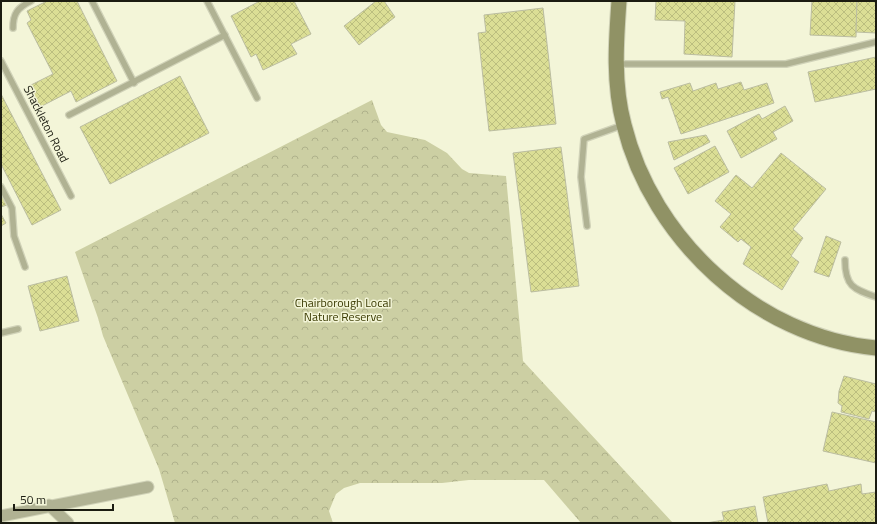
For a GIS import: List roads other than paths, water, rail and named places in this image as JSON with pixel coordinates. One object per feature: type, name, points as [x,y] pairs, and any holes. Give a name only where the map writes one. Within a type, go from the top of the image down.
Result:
[{"type":"street","points":[[620,1],[616,41],[616,64],[617,84],[624,125],[637,165],[655,202],[677,233],[706,268],[741,296],[779,318],[818,335],[876,348]]},
{"type":"street","points":[[1,516],[50,505],[148,487]]},
{"type":"street","points":[[50,505],[68,523]]},
{"type":"lane","points":[[13,28],[13,16],[16,11],[30,1]]},
{"type":"lane","points":[[92,1],[134,83]]},
{"type":"lane","points":[[207,1],[257,98]]},
{"type":"lane","points":[[69,115],[225,35]]},
{"type":"lane","points":[[616,64],[786,64],[876,42]]},
{"type":"lane","name":"Shackleton Road","points":[[1,61],[71,196]]},
{"type":"lane","points":[[586,226],[581,177],[584,139],[624,125]]},
{"type":"lane","points":[[1,187],[12,208],[14,236],[25,267]]},
{"type":"lane","points":[[845,260],[845,274],[849,283],[858,291],[876,297]]},
{"type":"lane","points":[[1,333],[18,329]]},
{"type":"park label","name":"Chairborough Local Nature Reserve","points":[[343,310]]}]
